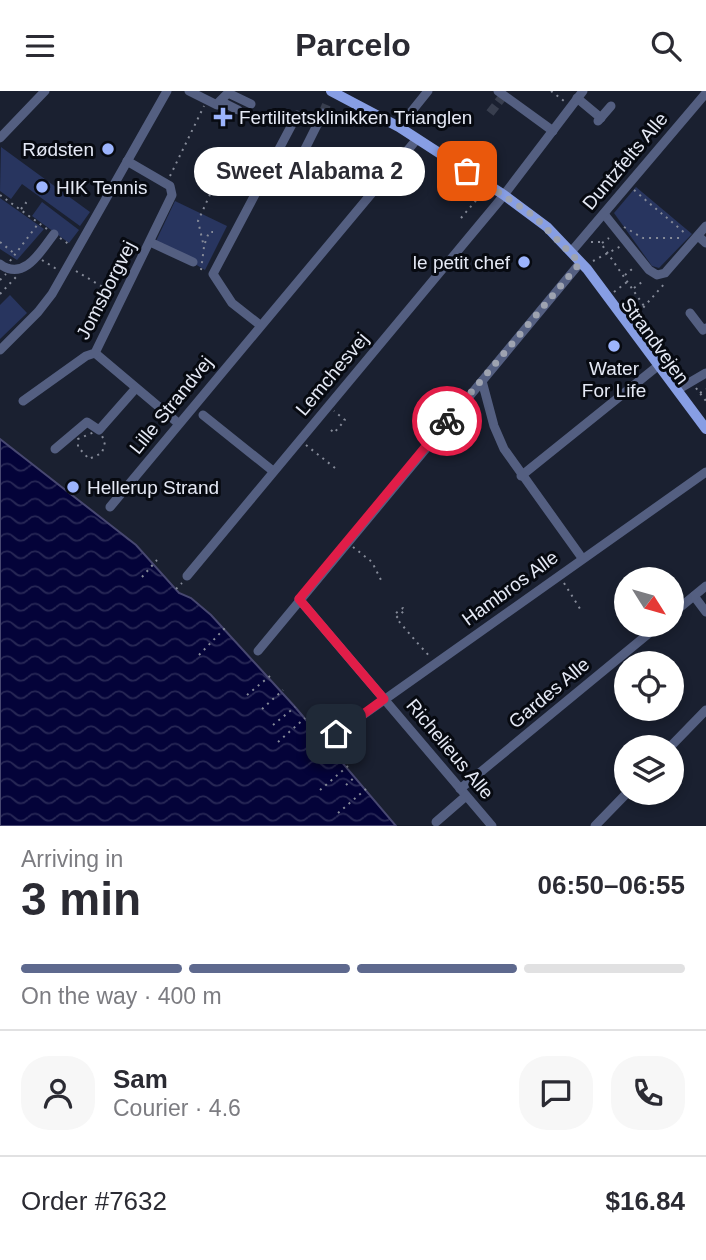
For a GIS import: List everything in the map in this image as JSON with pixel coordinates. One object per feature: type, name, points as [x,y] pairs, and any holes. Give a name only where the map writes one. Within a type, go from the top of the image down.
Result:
[{"type":"main road","name":"Strandvejen","points":[[331,95],[400,127],[534,216],[571,252],[608,297],[706,429]]},
{"type":"main road","name":"Strandvejen","points":[[580,263],[583,273],[706,439]]},
{"type":"street","points":[[0,138],[45,91]]},
{"type":"street","points":[[0,350],[44,306],[63,268],[167,91]]},
{"type":"street","points":[[189,91],[217,105],[224,103],[238,110]]},
{"type":"street","points":[[498,91],[553,131]]},
{"type":"street","points":[[400,127],[426,92]]},
{"type":"street","points":[[217,105],[228,93],[251,104]]},
{"type":"street","name":"Duntzfelts Alle","points":[[571,252],[706,93]]},
{"type":"street","points":[[577,99],[600,120],[611,106]]},
{"type":"street","name":"Lemchesvej","points":[[184,580],[505,195],[577,99]]},
{"type":"street","points":[[297,165],[323,113]]},
{"type":"street","points":[[260,325],[232,303],[213,274],[297,114]]},
{"type":"street","name":"Lille Strandvej","points":[[110,507],[417,139]]},
{"type":"street","points":[[127,161],[166,184]]},
{"type":"street","name":"Jomsborgvej","points":[[23,401],[86,356],[95,353],[172,195],[172,189],[166,184]]},
{"type":"street","points":[[604,214],[652,273],[665,273],[706,226]]},
{"type":"street","points":[[2,268],[19,270],[37,257],[54,234]]},
{"type":"street","points":[[698,236],[706,243]]},
{"type":"street","name":"Jomsborgvej","points":[[150,242],[193,262]]},
{"type":"street","points":[[258,651],[580,263]]},
{"type":"street","points":[[691,313],[703,330],[706,328]]},
{"type":"street","points":[[95,353],[178,423]]},
{"type":"street","points":[[521,476],[654,369]]},
{"type":"street","points":[[677,390],[706,373]]},
{"type":"street","points":[[482,381],[494,426],[521,476],[582,558]]},
{"type":"street","points":[[55,449],[87,422],[99,430],[136,388]]},
{"type":"street","points":[[203,415],[273,471]]},
{"type":"street","name":"Hambros Alle","points":[[336,734],[706,472]]},
{"type":"street","points":[[684,604],[706,586]]},
{"type":"street","points":[[694,596],[706,612]]},
{"type":"street","name":"Richelieus Alle","points":[[299,599],[492,826]]},
{"type":"street","name":"Gardes Alle","points":[[436,822],[463,792],[644,637]]},
{"type":"street","points":[[682,735],[706,710]]},
{"type":"street","points":[[595,826],[615,805]]},
{"type":"path","points":[[551,91],[577,99]]},
{"type":"path","points":[[166,184],[207,100]]},
{"type":"path","points":[[461,218],[489,185]]},
{"type":"path","points":[[622,226],[635,236],[652,240],[691,238],[662,212],[656,212],[628,185]]},
{"type":"path","points":[[204,247],[198,221],[212,190]]},
{"type":"path","points":[[0,195],[76,249]]},
{"type":"path","points":[[21,210],[26,203],[22,200]]},
{"type":"path","points":[[2,268],[38,223]]},
{"type":"path","points":[[201,270],[204,247],[208,235],[213,232]]},
{"type":"path","points":[[585,243],[601,244],[609,238]]},
{"type":"path","points":[[0,242],[15,254]]},
{"type":"path","points":[[593,261],[604,254],[609,255],[627,242]]},
{"type":"path","points":[[601,244],[644,306]]},
{"type":"path","points":[[37,257],[123,299]]},
{"type":"path","points":[[193,262],[201,270],[213,274]]},
{"type":"path","points":[[624,276],[632,269]]},
{"type":"path","points":[[0,294],[15,279],[19,270]]},
{"type":"path","points":[[628,324],[665,282],[665,273]]},
{"type":"path","points":[[608,297],[628,281]]},
{"type":"path","points":[[633,289],[642,282]]},
{"type":"path","points":[[649,292],[653,296]]},
{"type":"path","points":[[691,382],[706,401]]},
{"type":"path","points":[[699,393],[706,389]]},
{"type":"path","points":[[328,406],[345,419],[334,433],[331,430]]},
{"type":"path","points":[[99,430],[105,442],[102,453],[89,459],[78,447],[78,439],[99,430]]},
{"type":"path","points":[[299,440],[335,468]]},
{"type":"path","points":[[347,542],[372,562],[382,580]]},
{"type":"path","points":[[142,577],[157,560]]},
{"type":"path","points":[[559,574],[582,612]]},
{"type":"path","points":[[176,590],[184,580]]},
{"type":"path","points":[[396,613],[403,608],[405,610],[396,618],[435,663]]},
{"type":"path","points":[[199,655],[225,628]]},
{"type":"path","points":[[632,647],[636,651]]},
{"type":"path","points":[[247,695],[270,676]]},
{"type":"path","points":[[262,709],[282,691]]},
{"type":"path","points":[[273,725],[295,707]]},
{"type":"path","points":[[278,742],[305,718]]},
{"type":"path","points":[[320,790],[348,766]]},
{"type":"path","points":[[346,785],[356,776]]},
{"type":"path","points":[[338,813],[366,789]]},
{"type":"shaded area","name":"HIK Tennis","points":[[1,147],[90,212],[80,226],[22,184],[11,199],[0,191]]},
{"type":"shaded area","points":[[636,187],[692,234],[659,268],[652,266],[614,213]]},
{"type":"shaded area","points":[[0,198],[44,229],[17,260],[0,249]]},
{"type":"shaded area","points":[[175,201],[227,226],[205,270],[156,241]]},
{"type":"shaded area","points":[[42,202],[79,230],[69,243],[32,216]]},
{"type":"shaded area","points":[[10,295],[27,313],[0,339],[0,305]]},
{"type":"water","points":[[0,439],[136,545],[179,593],[191,598],[211,615],[295,707],[396,826],[0,826]]},
{"type":"tunnel","points":[[490,113],[504,95]]},
{"type":"tunnel","points":[[323,113],[328,101]]},
{"type":"way so far","points":[[447,421],[580,263],[558,237],[534,216],[467,171]]},
{"type":"place","name":"Fertilitetsklinikken Trianglen","points":[[223,117]]},
{"type":"place","name":"Rødsten","points":[[108,149]]},
{"type":"place","name":"Sweet Alabama 2","points":[[467,171]]},
{"type":"place","name":"HIK Tennis","points":[[42,187]]},
{"type":"place","name":"le petit chef","points":[[524,262]]},
{"type":"place","name":"Water For Life","points":[[614,346]]},
{"type":"place","name":"Hellerup Strand","points":[[73,487]]},
{"type":"route","points":[[336,734],[384,699],[299,599],[447,421]]}]
